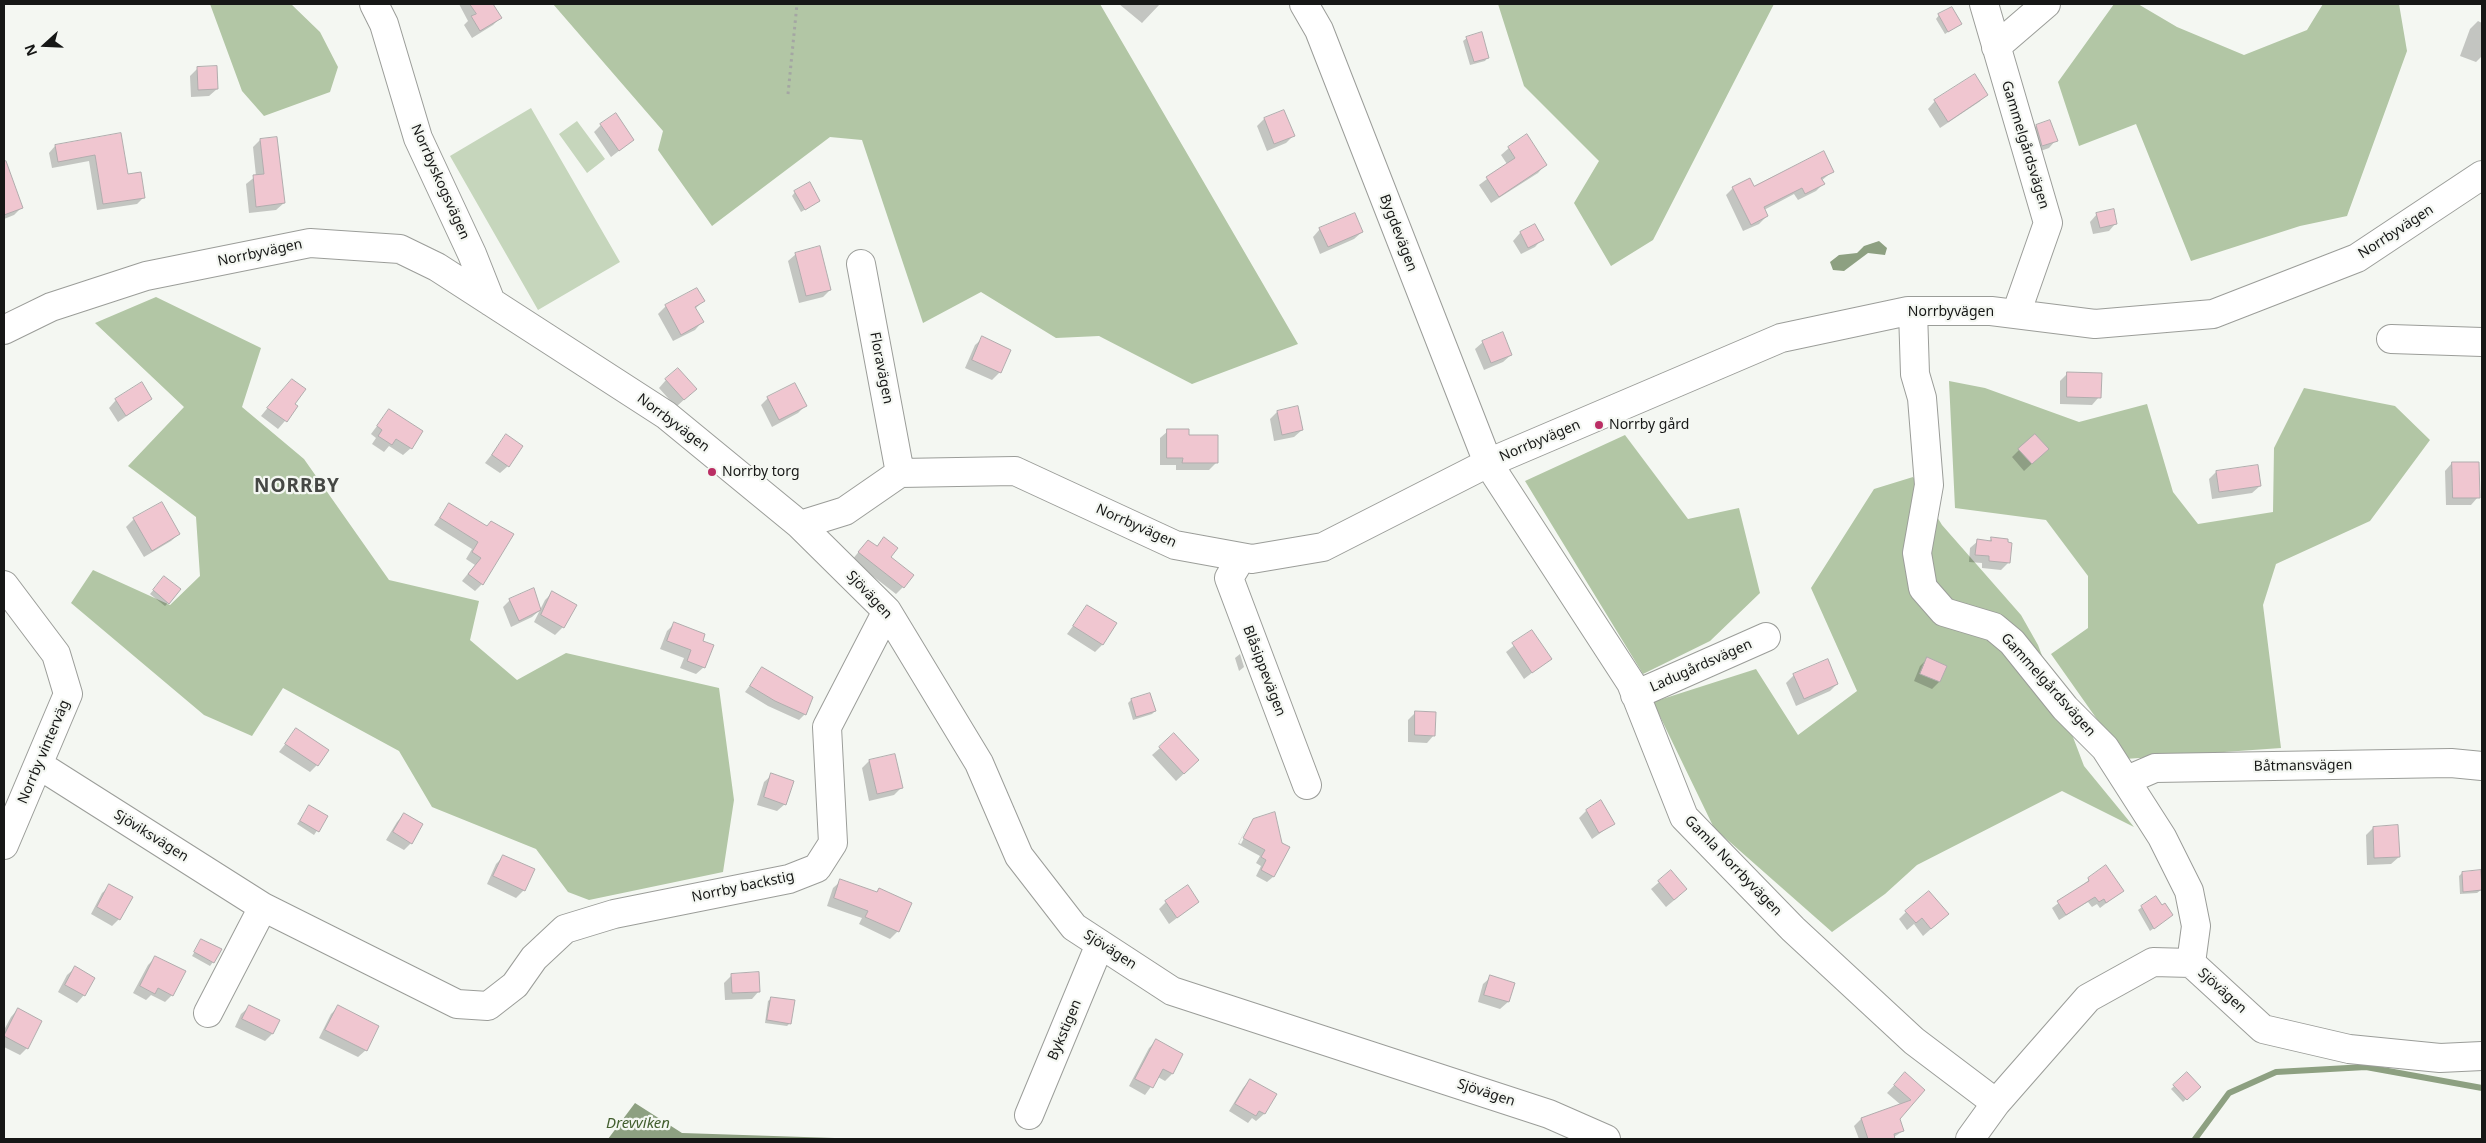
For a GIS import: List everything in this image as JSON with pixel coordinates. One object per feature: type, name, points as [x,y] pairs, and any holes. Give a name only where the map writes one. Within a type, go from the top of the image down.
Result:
[{"type":"street","name":"Norrbyskogsvägen","points":[[374,4],[384,24],[418,138],[472,254],[491,302]]},
{"type":"street","name":"Bygdevägen","points":[[1304,4],[1319,30],[1488,464]]},
{"type":"street","name":"Gammelgårdsvägen","points":[[1984,4],[2048,223],[2016,314]]},
{"type":"street","points":[[1996,47],[2046,4]]},
{"type":"street","name":"Norrbyvägen","points":[[900,473],[1015,471],[1175,545],[1252,560],[1323,547],[1488,464],[1781,338],[1913,311],[1991,311],[2095,324],[2213,314],[2357,258],[2480,182]]},
{"type":"street","name":"Norrbyvägen","points":[[4,330],[51,307],[146,276],[310,243],[400,249],[437,267],[666,415],[800,525]]},
{"type":"street","name":"Floravägen","points":[[861,264],[900,473]]},
{"type":"street","name":"Gammelgårdsvägen","points":[[1913,311],[1915,374],[1922,398],[1929,485],[1917,553],[1923,588],[1944,612],[1994,627],[2012,642],[2065,708],[2105,748],[2162,837],[2189,891],[2196,926],[2191,963]]},
{"type":"street","points":[[2391,338],[2482,342]]},
{"type":"street","name":"Gamla Norrbyvägen","points":[[1488,464],[1631,683],[1684,818],[1793,929],[1914,1041],[1996,1102]]},
{"type":"street","points":[[800,525],[845,511],[900,473]]},
{"type":"street","name":"Sjövägen","points":[[800,525],[887,611],[980,763],[1019,856],[1074,927],[1172,991],[1550,1114],[1606,1139]]},
{"type":"street","name":"Blåsippevägen","points":[[1241,558],[1230,578],[1307,785]]},
{"type":"street","name":"Norrby vinterväg","points":[[4,585],[56,654],[68,694],[4,845]]},
{"type":"street","name":"Norrby backstig","points":[[488,1006],[515,984],[534,958],[565,930],[614,914],[789,879],[817,868],[833,843],[827,727],[887,611]]},
{"type":"street","name":"Ladugårdsvägen","points":[[1636,695],[1766,637]]},
{"type":"street","name":"Båtmansvägen","points":[[2127,780],[2155,768],[2451,763],[2482,766]]},
{"type":"street","name":"Sjöviksvägen","points":[[39,765],[264,906],[457,1004],[488,1006]]},
{"type":"street","points":[[208,1013],[264,906]]},
{"type":"street","name":"Bykstigen","points":[[1029,1115],[1100,944]]},
{"type":"street","name":"Sjövägen","points":[[1970,1139],[1996,1102],[2088,998],[2153,962],[2191,963],[2263,1029],[2349,1049],[2440,1058],[2482,1056]]},
{"type":"path","points":[[788,94],[797,4]]},
{"type":"shaded area","points":[[210,4],[291,4],[320,32],[338,67],[330,92],[264,116],[242,91]]},
{"type":"shaded area","points":[[553,4],[1100,4],[1298,344],[1192,384],[1099,336],[1056,338],[981,292],[923,323],[862,140],[830,137],[712,226],[658,150],[663,131]]},
{"type":"shaded area","points":[[1498,4],[1774,4],[1653,240],[1611,266],[1574,203],[1599,161],[1524,86]]},
{"type":"shaded area","points":[[2114,4],[2138,4],[2177,27],[2244,55],[2307,30],[2323,4],[2399,4],[2407,51],[2347,216],[2300,226],[2191,261],[2136,124],[2079,146],[2058,82]]},
{"type":"shaded area","points":[[531,108],[620,262],[538,310],[450,156]]},
{"type":"shaded area","points":[[577,121],[605,159],[587,173],[559,134]]},
{"type":"shaded area","points":[[156,297],[261,348],[242,407],[304,459],[389,580],[479,601],[470,640],[517,680],[566,653],[719,688],[734,800],[723,872],[589,900],[568,892],[536,849],[432,807],[399,751],[283,688],[252,736],[204,715],[71,603],[93,570],[170,605],[200,576],[196,517],[128,466],[184,407],[95,323]]},
{"type":"shaded area","points":[[1949,381],[1985,388],[2079,422],[2147,404],[2173,492],[2198,524],[2273,512],[2274,448],[2304,388],[2395,406],[2430,440],[2370,521],[2276,564],[2263,605],[2281,748],[2125,759],[2051,654],[2088,628],[2088,576],[2046,520],[1955,508]]},
{"type":"shaded area","points":[[1625,435],[1688,519],[1739,508],[1760,593],[1710,641],[1643,674],[1525,481]]},
{"type":"shaded area","points":[[1913,477],[1942,525],[2021,615],[2038,645],[2084,766],[2134,827],[2062,791],[1917,865],[1885,894],[1832,932],[1714,828],[1653,702],[1756,669],[1798,735],[1857,691],[1811,588],[1874,489]]},
{"type":"water","points":[[1879,241],[1887,248],[1885,255],[1868,253],[1844,271],[1833,270],[1830,262],[1839,255],[1857,253],[1864,246]]},
{"type":"water","name":"Drevviken","points":[[635,1103],[682,1133],[865,1139],[608,1139]]},
{"type":"building","points":[[470,4],[493,4],[502,18],[480,31],[471,16],[476,14]]},
{"type":"building","points":[[1952,7],[1962,24],[1948,32],[1938,14]]},
{"type":"building","points":[[1482,32],[1489,58],[1474,62],[1466,37]]},
{"type":"building","points":[[217,66],[218,89],[198,90],[197,67]]},
{"type":"building","points":[[1975,74],[1988,95],[1948,122],[1934,100]]},
{"type":"building","points":[[1284,110],[1295,136],[1274,144],[1264,118]]},
{"type":"building","points":[[616,113],[634,140],[619,151],[600,124]]},
{"type":"building","points":[[2050,120],[2058,141],[2042,146],[2036,125]]},
{"type":"building","points":[[121,133],[128,174],[141,172],[145,198],[103,204],[95,155],[58,162],[55,145]]},
{"type":"building","points":[[1527,134],[1547,165],[1499,197],[1486,177],[1515,158],[1508,147]]},
{"type":"building","points":[[277,137],[285,203],[256,207],[253,175],[264,174],[260,139]]},
{"type":"building","points":[[1824,151],[1834,172],[1821,178],[1825,184],[1805,194],[1802,188],[1764,207],[1768,216],[1751,225],[1732,187],[1750,178],[1754,186]]},
{"type":"building","points":[[6,161],[23,208],[4,215],[4,162]]},
{"type":"building","points":[[810,182],[820,201],[805,210],[794,191]]},
{"type":"building","points":[[2114,209],[2117,224],[2100,228],[2096,213]]},
{"type":"building","points":[[1355,213],[1363,232],[1328,247],[1319,228]]},
{"type":"building","points":[[1535,224],[1544,240],[1528,248],[1520,232]]},
{"type":"building","points":[[820,246],[831,290],[806,296],[795,253]]},
{"type":"building","points":[[697,288],[705,301],[695,307],[704,322],[681,335],[665,305]]},
{"type":"building","points":[[1503,332],[1512,355],[1491,363],[1482,341]]},
{"type":"building","points":[[982,336],[1011,350],[1001,373],[972,360]]},
{"type":"building","points":[[678,368],[697,389],[684,400],[665,379]]},
{"type":"building","points":[[2067,372],[2102,373],[2101,398],[2067,397]]},
{"type":"building","points":[[292,379],[306,389],[295,404],[298,406],[287,422],[267,408]]},
{"type":"building","points":[[142,382],[152,399],[126,416],[115,399]]},
{"type":"building","points":[[795,383],[807,406],[779,420],[767,397]]},
{"type":"building","points":[[1298,406],[1303,430],[1282,435],[1277,411]]},
{"type":"building","points":[[389,409],[423,431],[412,449],[396,439],[392,445],[378,436],[382,430],[377,426]]},
{"type":"building","points":[[1167,429],[1189,429],[1189,435],[1218,435],[1218,463],[1182,463],[1183,458],[1167,458]]},
{"type":"building","points":[[506,434],[523,446],[509,467],[492,455]]},
{"type":"building","points":[[2035,434],[2049,449],[2032,464],[2018,449]]},
{"type":"building","points":[[2452,462],[2479,462],[2480,498],[2453,498]]},
{"type":"building","points":[[2258,465],[2261,486],[2219,492],[2216,471]]},
{"type":"building","points":[[162,502],[180,534],[152,551],[133,518]]},
{"type":"building","points":[[449,503],[487,526],[491,521],[514,534],[483,585],[468,574],[481,558],[472,552],[478,542],[440,518]]},
{"type":"building","points":[[884,537],[898,548],[891,557],[914,575],[904,588],[858,552],[868,540],[877,546]]},
{"type":"building","points":[[1991,537],[2008,539],[2008,542],[2012,543],[2010,563],[1989,561],[1989,556],[1975,555],[1977,539],[1991,541]]},
{"type":"building","points":[[164,576],[181,589],[169,604],[153,590]]},
{"type":"building","points":[[534,588],[541,610],[519,621],[509,599]]},
{"type":"building","points":[[552,591],[577,605],[564,628],[541,615]]},
{"type":"building","points":[[1087,605],[1117,623],[1103,645],[1073,626]]},
{"type":"building","points":[[674,622],[705,634],[703,641],[714,645],[705,668],[687,661],[691,650],[667,641]]},
{"type":"building","points":[[1532,630],[1552,659],[1532,673],[1512,643]]},
{"type":"building","points":[[1927,657],[1947,666],[1940,682],[1920,674]]},
{"type":"building","points":[[1828,659],[1838,684],[1804,699],[1793,674]]},
{"type":"building","points":[[762,667],[813,697],[806,715],[775,701],[750,686]]},
{"type":"building","points":[[1150,693],[1156,711],[1136,717],[1131,699]]},
{"type":"building","points":[[1415,711],[1436,712],[1435,736],[1415,735]]},
{"type":"building","points":[[296,728],[329,750],[318,766],[285,744]]},
{"type":"building","points":[[1174,733],[1199,760],[1184,774],[1159,747]]},
{"type":"building","points":[[895,754],[903,788],[877,794],[869,760]]},
{"type":"building","points":[[771,773],[794,781],[786,805],[764,797]]},
{"type":"building","points":[[1601,800],[1615,824],[1599,833],[1586,810]]},
{"type":"building","points":[[309,805],[328,816],[319,832],[300,821]]},
{"type":"building","points":[[1275,812],[1282,843],[1290,847],[1274,877],[1261,870],[1266,860],[1261,857],[1265,850],[1243,838],[1253,819]]},
{"type":"building","points":[[404,813],[423,824],[412,844],[393,832]]},
{"type":"building","points":[[2398,825],[2400,857],[2374,858],[2373,827]]},
{"type":"building","points":[[503,855],[535,869],[525,891],[493,876]]},
{"type":"building","points":[[2106,865],[2124,891],[2106,903],[2104,899],[2099,902],[2095,897],[2066,915],[2057,901],[2089,881],[2088,878]]},
{"type":"building","points":[[1671,870],[1687,889],[1674,900],[1658,881]]},
{"type":"building","points":[[2481,870],[2482,890],[2463,892],[2462,872]]},
{"type":"building","points":[[840,879],[877,892],[879,888],[912,903],[899,932],[865,917],[868,911],[834,898]]},
{"type":"building","points":[[109,884],[133,897],[120,920],[97,907]]},
{"type":"building","points":[[1188,885],[1199,902],[1177,918],[1165,901]]},
{"type":"building","points":[[1929,891],[1949,914],[1931,929],[1922,918],[1916,923],[1905,911]]},
{"type":"building","points":[[2156,896],[2162,905],[2165,903],[2173,915],[2154,929],[2141,906]]},
{"type":"building","points":[[201,939],[222,949],[214,963],[194,952]]},
{"type":"building","points":[[155,956],[186,971],[173,996],[158,988],[155,994],[140,986]]},
{"type":"building","points":[[75,966],[95,978],[85,996],[65,985]]},
{"type":"building","points":[[759,972],[760,992],[732,993],[731,974]]},
{"type":"building","points":[[1490,975],[1515,983],[1509,1002],[1484,995]]},
{"type":"building","points":[[771,997],[795,1000],[791,1024],[767,1020]]},
{"type":"building","points":[[249,1005],[280,1020],[273,1034],[242,1019]]},
{"type":"building","points":[[338,1005],[379,1026],[367,1051],[325,1030]]},
{"type":"building","points":[[18,1008],[42,1021],[28,1049],[4,1036]]},
{"type":"building","points":[[1156,1039],[1183,1054],[1173,1074],[1163,1069],[1153,1088],[1135,1079]]},
{"type":"building","points":[[1905,1072],[1925,1090],[1900,1119],[1904,1131],[1894,1134],[1895,1139],[1868,1139],[1861,1118],[1911,1100],[1894,1085]]},
{"type":"building","points":[[2187,1072],[2201,1087],[2187,1100],[2173,1085]]},
{"type":"building","points":[[1250,1079],[1277,1094],[1265,1114],[1259,1111],[1256,1116],[1235,1104]]},
{"type":"waterway","points":[[2195,1139],[2229,1093],[2276,1072],[2366,1067],[2482,1088]]},
{"type":"place","name":"Norrby gård","points":[[1599,425]]},
{"type":"place","name":"Norrby torg","points":[[712,472]]},
{"type":"district","name":"NORRBY","points":[[297,487]]}]
